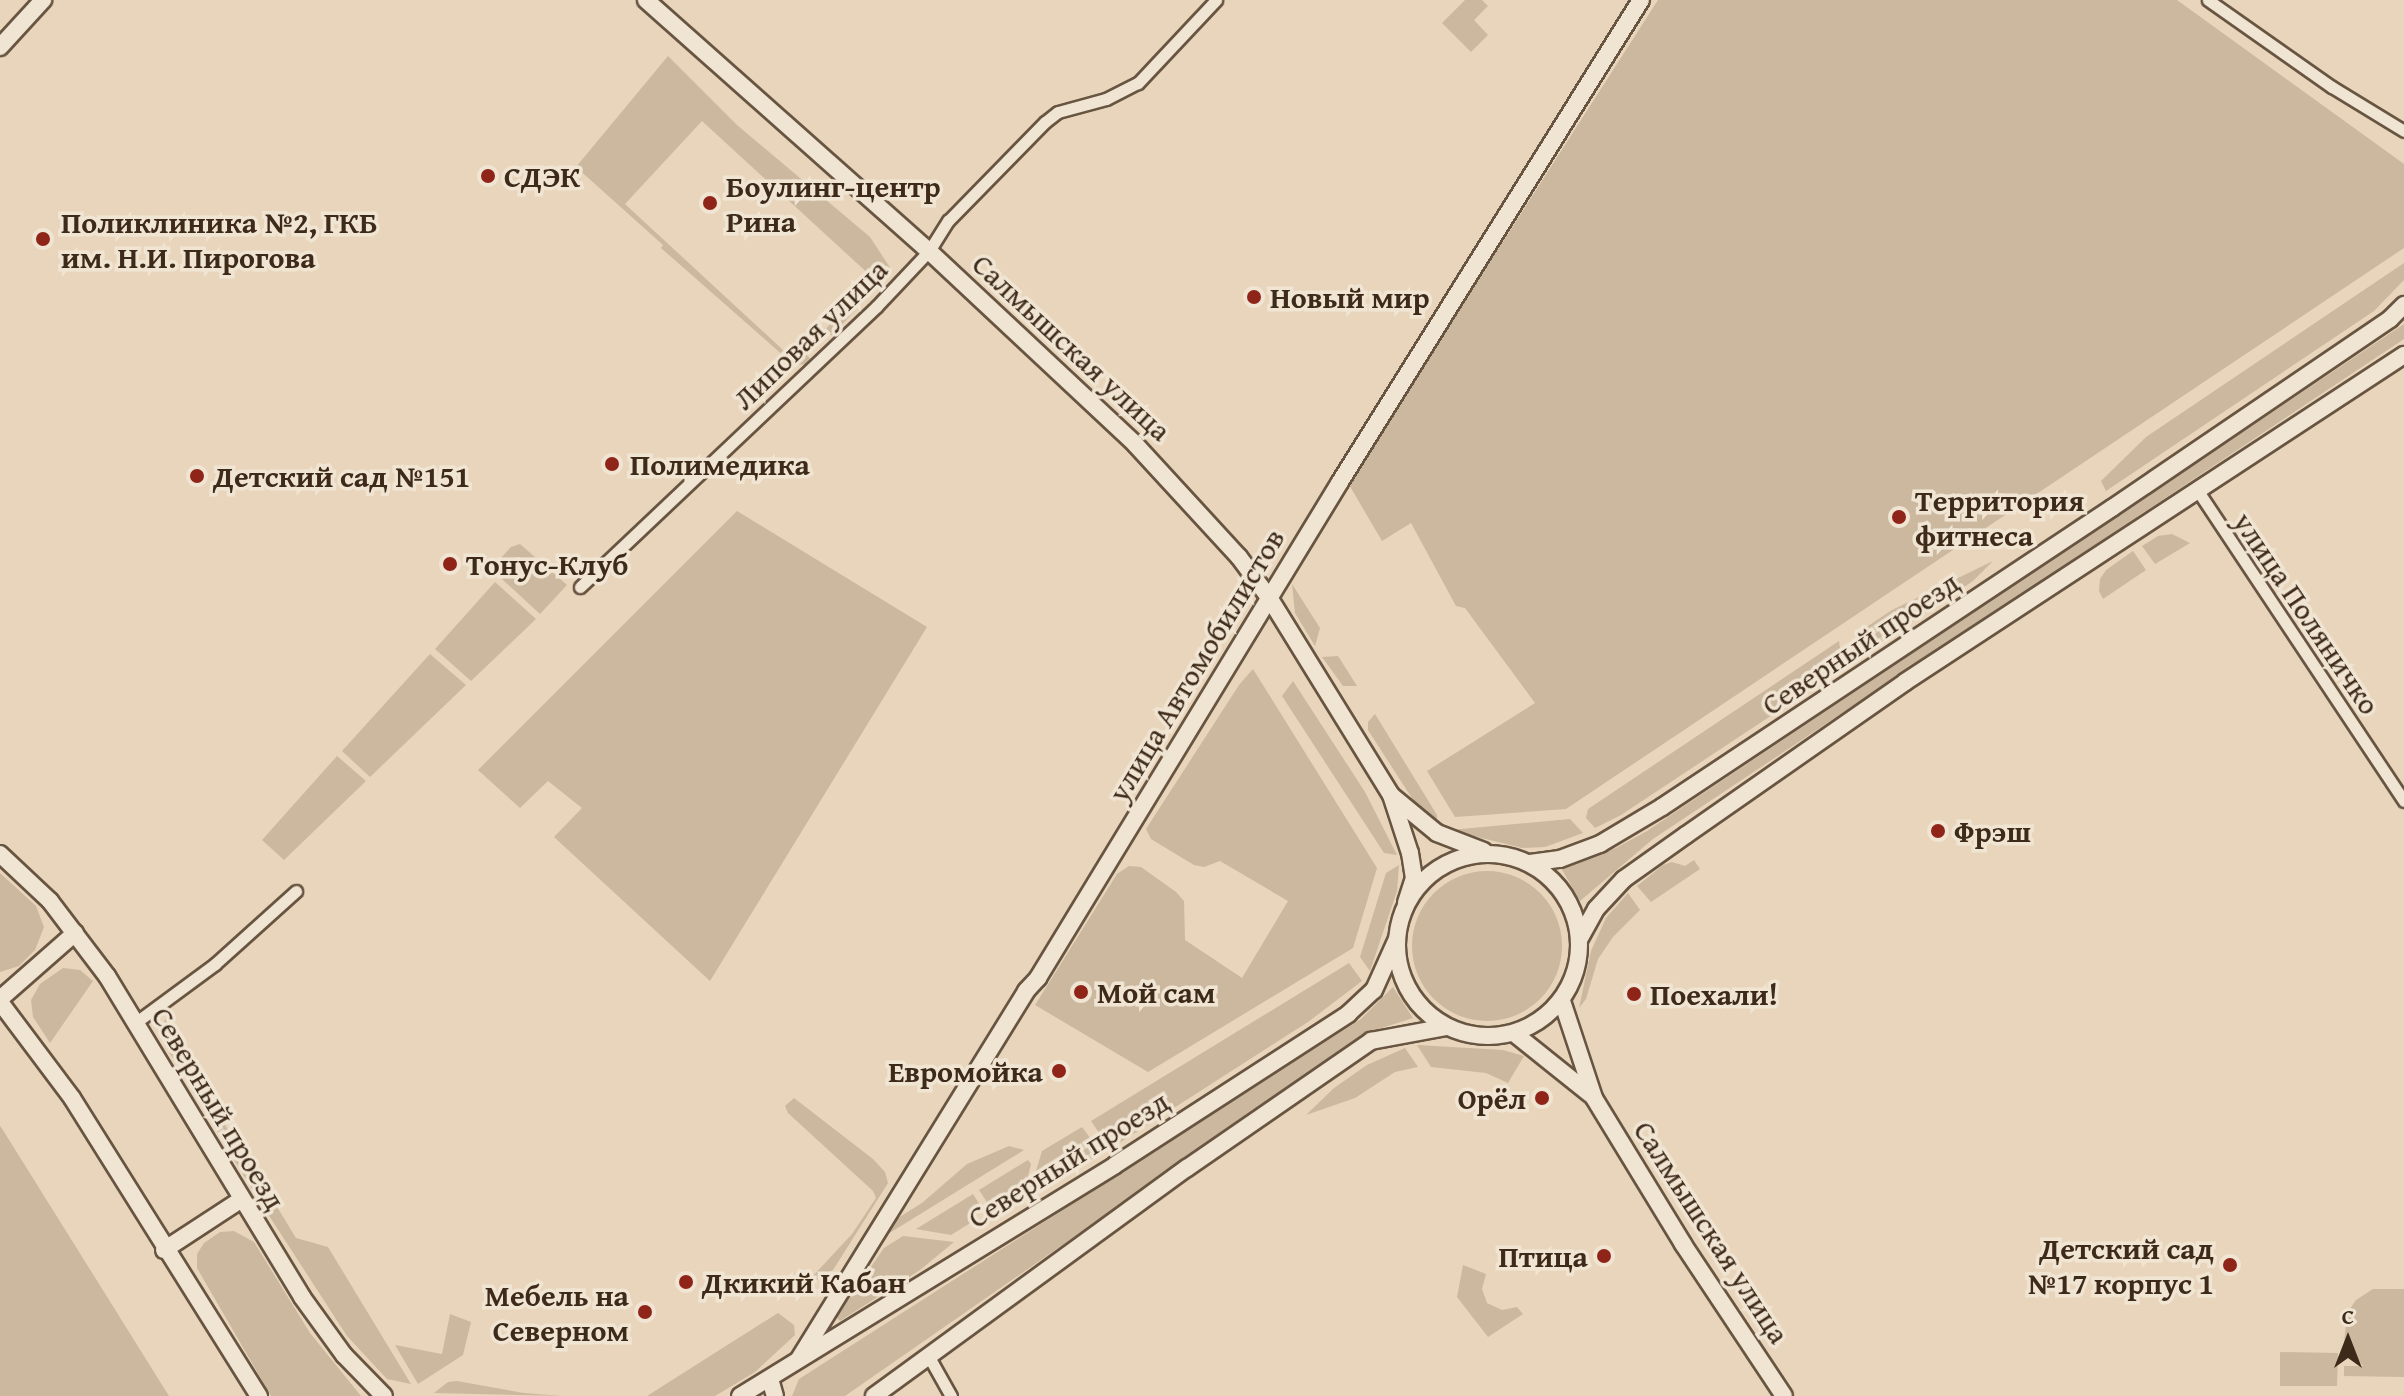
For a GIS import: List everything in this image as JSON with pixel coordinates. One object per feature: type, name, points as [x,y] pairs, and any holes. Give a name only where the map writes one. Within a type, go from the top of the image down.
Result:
[{"type":"main road","points":[[0,47],[43,0]]},
{"type":"main road","name":"Салмышская улица","points":[[646,0],[929,251],[1158,466],[1239,557],[1270,599],[1391,795]]},
{"type":"main road","name":"улица Автомобилистов","points":[[799,1359],[1026,991],[1038,978],[1641,0]]},
{"type":"main road","name":"Северный проезд","points":[[1530,863],[1560,859],[1600,844],[1662,807],[2124,500],[2390,319],[2404,305]]},
{"type":"main road","name":"Северный проезд","points":[[1580,938],[1596,909],[1636,870],[1905,682],[2404,355]]},
{"type":"main road","points":[[1391,795],[1437,833],[1490,853],[1530,863],[1550,876],[1565,894],[1576,915],[1580,938],[1577,971],[1562,1001],[1541,1021],[1515,1034],[1480,1037],[1446,1027],[1424,1012],[1408,991],[1398,967],[1396,941],[1414,878],[1410,853],[1391,795]]},
{"type":"main road","points":[[1406,903],[1427,876],[1456,859],[1490,853]]},
{"type":"main road","name":"Северный проезд","points":[[0,854],[50,901],[75,933],[135,1023],[322,1326],[384,1396]]},
{"type":"main road","points":[[75,933],[0,1000],[72,1098],[164,1250],[259,1396]]},
{"type":"main road","name":"Северный проезд","points":[[740,1396],[1115,1165],[1348,1014],[1374,990],[1396,941]]},
{"type":"main road","points":[[1562,1001],[1594,1098]]},
{"type":"main road","points":[[874,1396],[1187,1168],[1371,1041],[1446,1027]]},
{"type":"main road","points":[[1515,1034],[1594,1098]]},
{"type":"main road","name":"Салмышская улица","points":[[1594,1098],[1683,1244],[1784,1396]]},
{"type":"main road","points":[[164,1250],[242,1199]]},
{"type":"main road","points":[[770,1379],[775,1396]]},
{"type":"street","name":"Липовая улица","points":[[580,587],[792,384],[827,356],[929,251],[948,221],[1045,122],[1058,112],[1106,99],[1138,83],[1216,0]]},
{"type":"street","points":[[2208,0],[2332,87],[2404,131]]},
{"type":"street","name":"улица Поляничко","points":[[2198,491],[2404,801]]},
{"type":"street","points":[[135,1023],[215,964],[296,891]]},
{"type":"street","points":[[929,1357],[951,1396]]},
{"type":"shaded area","points":[[1465,0],[1482,0],[1488,6],[1474,20],[1488,35],[1471,52],[1442,23]]},
{"type":"shaded area","points":[[1658,0],[2177,0],[2404,164],[2404,248],[1566,809],[1455,817],[1427,771],[1535,703],[1465,608],[1456,606],[1411,523],[1382,541],[1348,483]]},
{"type":"shaded area","points":[[668,56],[737,125],[870,237],[891,269],[886,279],[832,335],[825,335],[823,332],[873,278],[702,121],[625,204],[783,350],[802,351],[810,358],[805,364],[794,365],[661,248],[663,245],[576,167]]},
{"type":"shaded area","points":[[2404,263],[2404,280],[2374,311],[2106,491],[2101,481],[2146,437]]},
{"type":"shaded area","points":[[2404,324],[2404,339],[1653,839],[1580,901],[1561,868],[1616,848],[1647,831]]},
{"type":"shaded area","points":[[737,511],[927,627],[710,981],[554,837],[582,808],[548,781],[520,808],[478,770]]},
{"type":"shaded area","points":[[2172,534],[2190,543],[2155,564],[2142,546],[2158,536]]},
{"type":"shaded area","points":[[520,544],[567,585],[540,614],[491,569],[511,547]]},
{"type":"shaded area","points":[[2133,551],[2146,570],[2103,599],[2099,591],[2100,579],[2106,570]]},
{"type":"shaded area","points":[[1993,561],[1973,581],[1865,653],[1862,630],[1892,610]]},
{"type":"shaded area","points":[[495,582],[536,619],[471,681],[435,649]]},
{"type":"shaded area","points":[[1292,584],[1320,628],[1315,646],[1295,613]]},
{"type":"shaded area","points":[[1839,641],[1843,668],[1621,815],[1595,828],[1586,818],[1588,809]]},
{"type":"shaded area","points":[[430,654],[466,685],[370,777],[342,751]]},
{"type":"shaded area","points":[[1338,656],[1357,686],[1343,686],[1322,657]]},
{"type":"shaded area","points":[[1253,669],[1377,868],[1353,948],[1148,1072],[1035,1005],[1117,874],[1129,866],[1141,867],[1176,892],[1184,901],[1185,940],[1242,978],[1288,901],[1220,861],[1204,867],[1194,865],[1151,839],[1146,829],[1239,685]]},
{"type":"shaded area","points":[[1293,681],[1365,792],[1397,855],[1384,853],[1282,696]]},
{"type":"shaded area","points":[[1375,714],[1437,815],[1437,822],[1417,806],[1368,730],[1368,722]]},
{"type":"shaded area","points":[[337,756],[366,781],[284,860],[262,840]]},
{"type":"shaded area","points":[[1570,819],[1583,833],[1545,847],[1522,848],[1450,830]]},
{"type":"shaded area","points":[[1694,860],[1700,869],[1651,902],[1637,886],[1663,865],[1672,862],[1685,866]]},
{"type":"shaded area","points":[[1399,865],[1397,891],[1370,971],[1360,957],[1386,873]]},
{"type":"shaded area","points":[[1487,871],[1516,877],[1540,893],[1556,917],[1562,946],[1556,975],[1540,999],[1516,1015],[1487,1021],[1458,1015],[1434,999],[1418,975],[1412,946],[1418,917],[1434,893],[1458,877]]},
{"type":"shaded area","points":[[0,873],[36,906],[44,927],[35,950],[19,966],[0,972]]},
{"type":"shaded area","points":[[1628,893],[1640,910],[1613,937],[1598,959],[1586,999],[1579,1008],[1591,951],[1606,918]]},
{"type":"shaded area","points":[[1349,963],[1362,981],[1308,1022],[1110,1149],[1091,1121]]},
{"type":"shaded area","points":[[63,968],[80,970],[93,981],[50,1043],[33,1017],[31,1000],[40,984]]},
{"type":"shaded area","points":[[1393,987],[1413,1018],[1369,1032],[845,1396],[792,1396],[799,1379],[1361,1019]]},
{"type":"shaded area","points":[[165,1019],[191,1057],[187,1060],[175,1061],[166,1048],[162,1037]]},
{"type":"shaded area","points":[[1417,1045],[1503,1050],[1524,1056],[1508,1083],[1486,1073],[1431,1067]]},
{"type":"shaded area","points":[[1405,1048],[1418,1067],[1395,1072],[1355,1098],[1306,1115],[1334,1088],[1367,1065]]},
{"type":"shaded area","points":[[196,1079],[264,1187],[252,1189],[191,1089]]},
{"type":"shaded area","points":[[794,1098],[873,1159],[885,1172],[888,1183],[833,1270],[799,1291],[852,1234],[876,1198],[873,1191],[788,1113],[785,1106]]},
{"type":"shaded area","points":[[1,1127],[169,1396],[0,1396]]},
{"type":"shaded area","points":[[1082,1127],[1102,1154],[1029,1194],[1042,1151]]},
{"type":"shaded area","points":[[1009,1146],[1024,1150],[883,1237],[890,1223],[922,1203],[967,1164]]},
{"type":"shaded area","points":[[1028,1160],[1031,1164],[1025,1189],[1005,1201],[1001,1196],[988,1204],[979,1190]]},
{"type":"shaded area","points":[[973,1194],[982,1208],[969,1216],[972,1222],[951,1235],[916,1229]]},
{"type":"shaded area","points":[[271,1197],[296,1238],[328,1247],[411,1384],[387,1379],[347,1336],[266,1211],[264,1205]]},
{"type":"shaded area","points":[[234,1231],[254,1242],[310,1333],[361,1396],[271,1396],[197,1268],[197,1254],[204,1243],[220,1232]]},
{"type":"shaded area","points":[[903,1236],[954,1242],[920,1270],[840,1321],[836,1317],[884,1248]]},
{"type":"shaded area","points":[[1463,1265],[1486,1274],[1482,1289],[1487,1303],[1502,1310],[1517,1307],[1523,1314],[1488,1337],[1457,1297]]},
{"type":"shaded area","points":[[2373,1289],[2404,1289],[2404,1377],[2344,1376],[2344,1366],[2363,1366],[2344,1343],[2347,1313],[2356,1300]]},
{"type":"shaded area","points":[[778,1313],[794,1325],[795,1335],[755,1372],[715,1396],[647,1396]]},
{"type":"shaded area","points":[[450,1314],[471,1322],[463,1355],[418,1384],[395,1345],[442,1354]]},
{"type":"shaded area","points":[[2280,1352],[2338,1353],[2337,1386],[2280,1386]]},
{"type":"shaded area","points":[[448,1382],[524,1393],[562,1396],[434,1393]]},
{"type":"place","name":"СДЭК","points":[[488,176]]},
{"type":"place","name":"Боулинг-центр Рина","points":[[710,203]]},
{"type":"place","name":"Поликлиника №2, ГКБ им. Н.И. Пирогова","points":[[43,239]]},
{"type":"place","name":"Новый мир","points":[[1254,297]]},
{"type":"place","name":"Полимедика","points":[[612,464]]},
{"type":"place","name":"Детский сад №151","points":[[197,476]]},
{"type":"place","name":"Территория фитнеса","points":[[1899,517]]},
{"type":"place","name":"Тонус-Клуб","points":[[450,564]]},
{"type":"place","name":"Фрэш","points":[[1938,831]]},
{"type":"place","name":"Мой сам","points":[[1081,992]]},
{"type":"place","name":"Поехали!","points":[[1634,994]]},
{"type":"place","name":"Евромойка","points":[[1059,1071]]},
{"type":"place","name":"Орёл","points":[[1542,1098]]},
{"type":"place","name":"Птица","points":[[1604,1256]]},
{"type":"place","name":"Детский сад №17 корпус 1","points":[[2230,1265]]},
{"type":"place","name":"Дкикий Кабан","points":[[686,1282]]},
{"type":"place","name":"Мебель на Северном","points":[[645,1312]]}]
